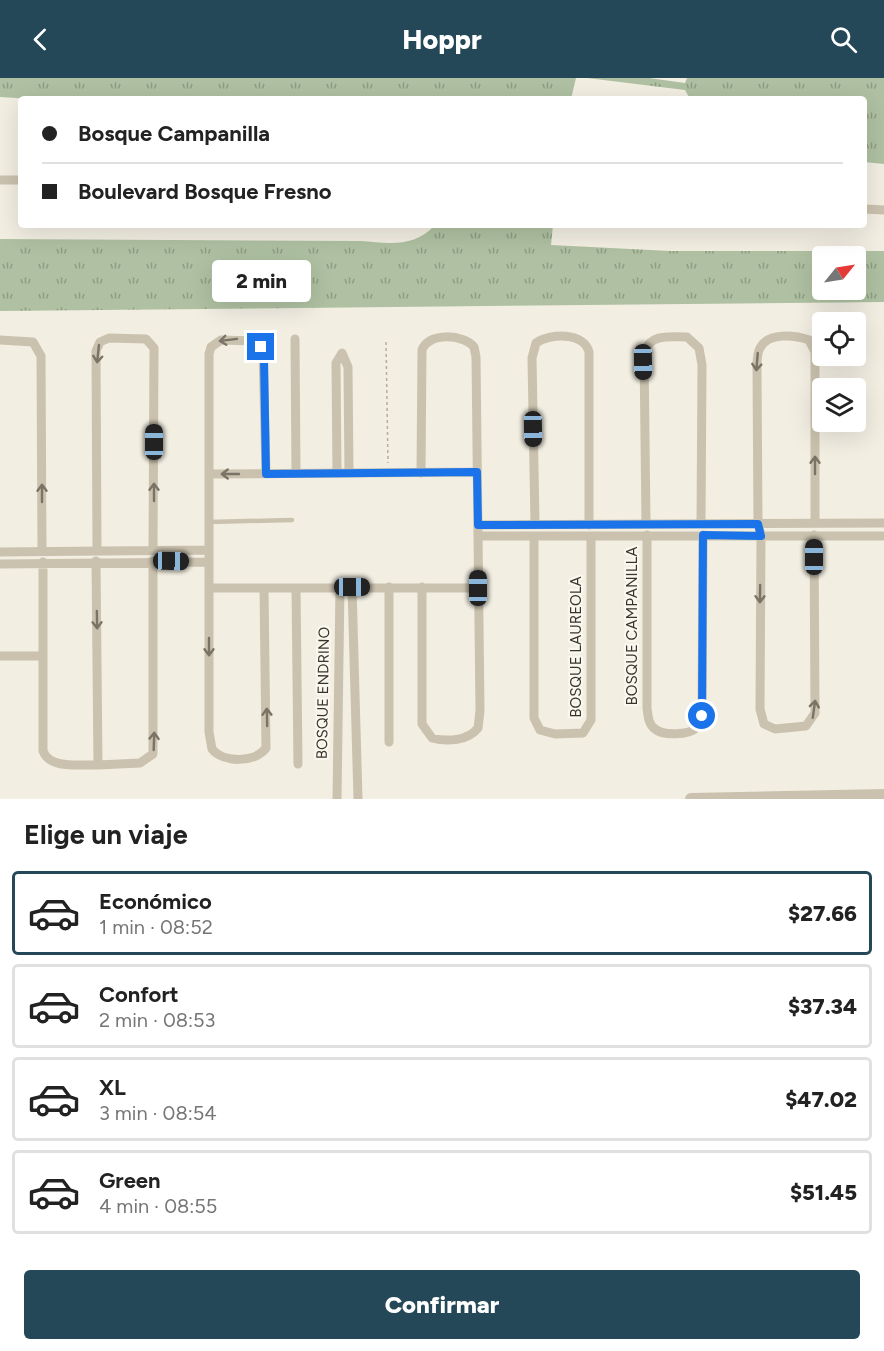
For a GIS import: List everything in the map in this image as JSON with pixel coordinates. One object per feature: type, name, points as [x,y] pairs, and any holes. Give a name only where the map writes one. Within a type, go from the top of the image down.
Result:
[{"type":"street","points":[[0,180],[18,180]]},
{"type":"street","points":[[867,209],[884,210]]},
{"type":"street","points":[[535,524],[532,358],[536,343],[549,337],[581,339],[588,346],[589,525]]},
{"type":"street","points":[[646,523],[644,352],[646,346],[659,337],[687,337],[699,348],[702,365],[702,524]]},
{"type":"street","points":[[814,535],[815,713],[806,726],[775,729],[764,724],[760,709],[761,536],[758,524],[757,367],[759,349],[764,342],[775,337],[801,337],[809,340],[815,352],[815,523]]},
{"type":"street","points":[[98,765],[96,351],[100,342],[109,338],[146,339],[154,348],[153,551]]},
{"type":"street","points":[[264,588],[267,740],[262,753],[252,758],[221,757],[212,749],[210,742],[209,354],[214,343],[228,338],[255,341],[263,351],[266,474]]},
{"type":"street","points":[[421,472],[420,357],[423,345],[438,338],[465,339],[474,347],[478,525],[478,729],[468,737],[440,740],[428,735],[422,724],[422,587]]},
{"type":"street","points":[[295,339],[297,473]]},
{"type":"street","points":[[0,340],[33,342],[41,356],[42,551]]},
{"type":"street","points":[[337,473],[336,363],[342,354],[348,367],[349,473]]},
{"type":"street","points":[[209,474],[477,472]]},
{"type":"street","points":[[478,525],[884,523]]},
{"type":"street","name":"BOSQUE CAMPANILLA","points":[[647,535],[647,708],[654,729],[669,733],[693,731],[700,723],[702,716],[703,535]]},
{"type":"street","points":[[478,536],[884,536]]},
{"type":"street","name":"BOSQUE LAUREOLA","points":[[534,536],[534,718],[540,730],[555,734],[583,733],[591,720],[591,536]]},
{"type":"street","points":[[0,564],[153,551],[209,550]]},
{"type":"street","points":[[0,552],[42,551],[153,561],[209,562]]},
{"type":"street","points":[[43,562],[42,740],[45,757],[58,763],[98,765],[140,763],[153,754],[153,561]]},
{"type":"street","points":[[209,588],[340,586],[478,588]]},
{"type":"street","name":"BOSQUE ENDRINO","points":[[337,799],[340,586]]},
{"type":"street","name":"BOSQUE ENDRINO","points":[[352,587],[358,799]]},
{"type":"street","points":[[389,587],[389,742]]},
{"type":"street","points":[[296,588],[298,764]]},
{"type":"street","points":[[0,656],[43,656]]},
{"type":"street","points":[[691,799],[884,795],[884,783]]},
{"type":"lane","points":[[209,522],[292,520]]},
{"type":"path","points":[[386,342],[389,473]]},
{"type":"green space","points":[[0,78],[576,78],[572,96],[0,97]]},
{"type":"green space","points":[[587,78],[649,78],[685,83],[687,78],[884,78],[884,164],[867,162],[867,96],[688,96],[685,90]]},
{"type":"green space","points":[[432,228],[553,228],[551,245],[670,251],[812,251],[812,300],[866,300],[866,251],[884,251],[884,302],[0,311],[0,239],[391,243],[410,241]]},
{"type":"route","points":[[261,347],[264,358],[266,474],[477,472],[478,525],[758,524],[761,536],[703,535],[702,716]]}]
